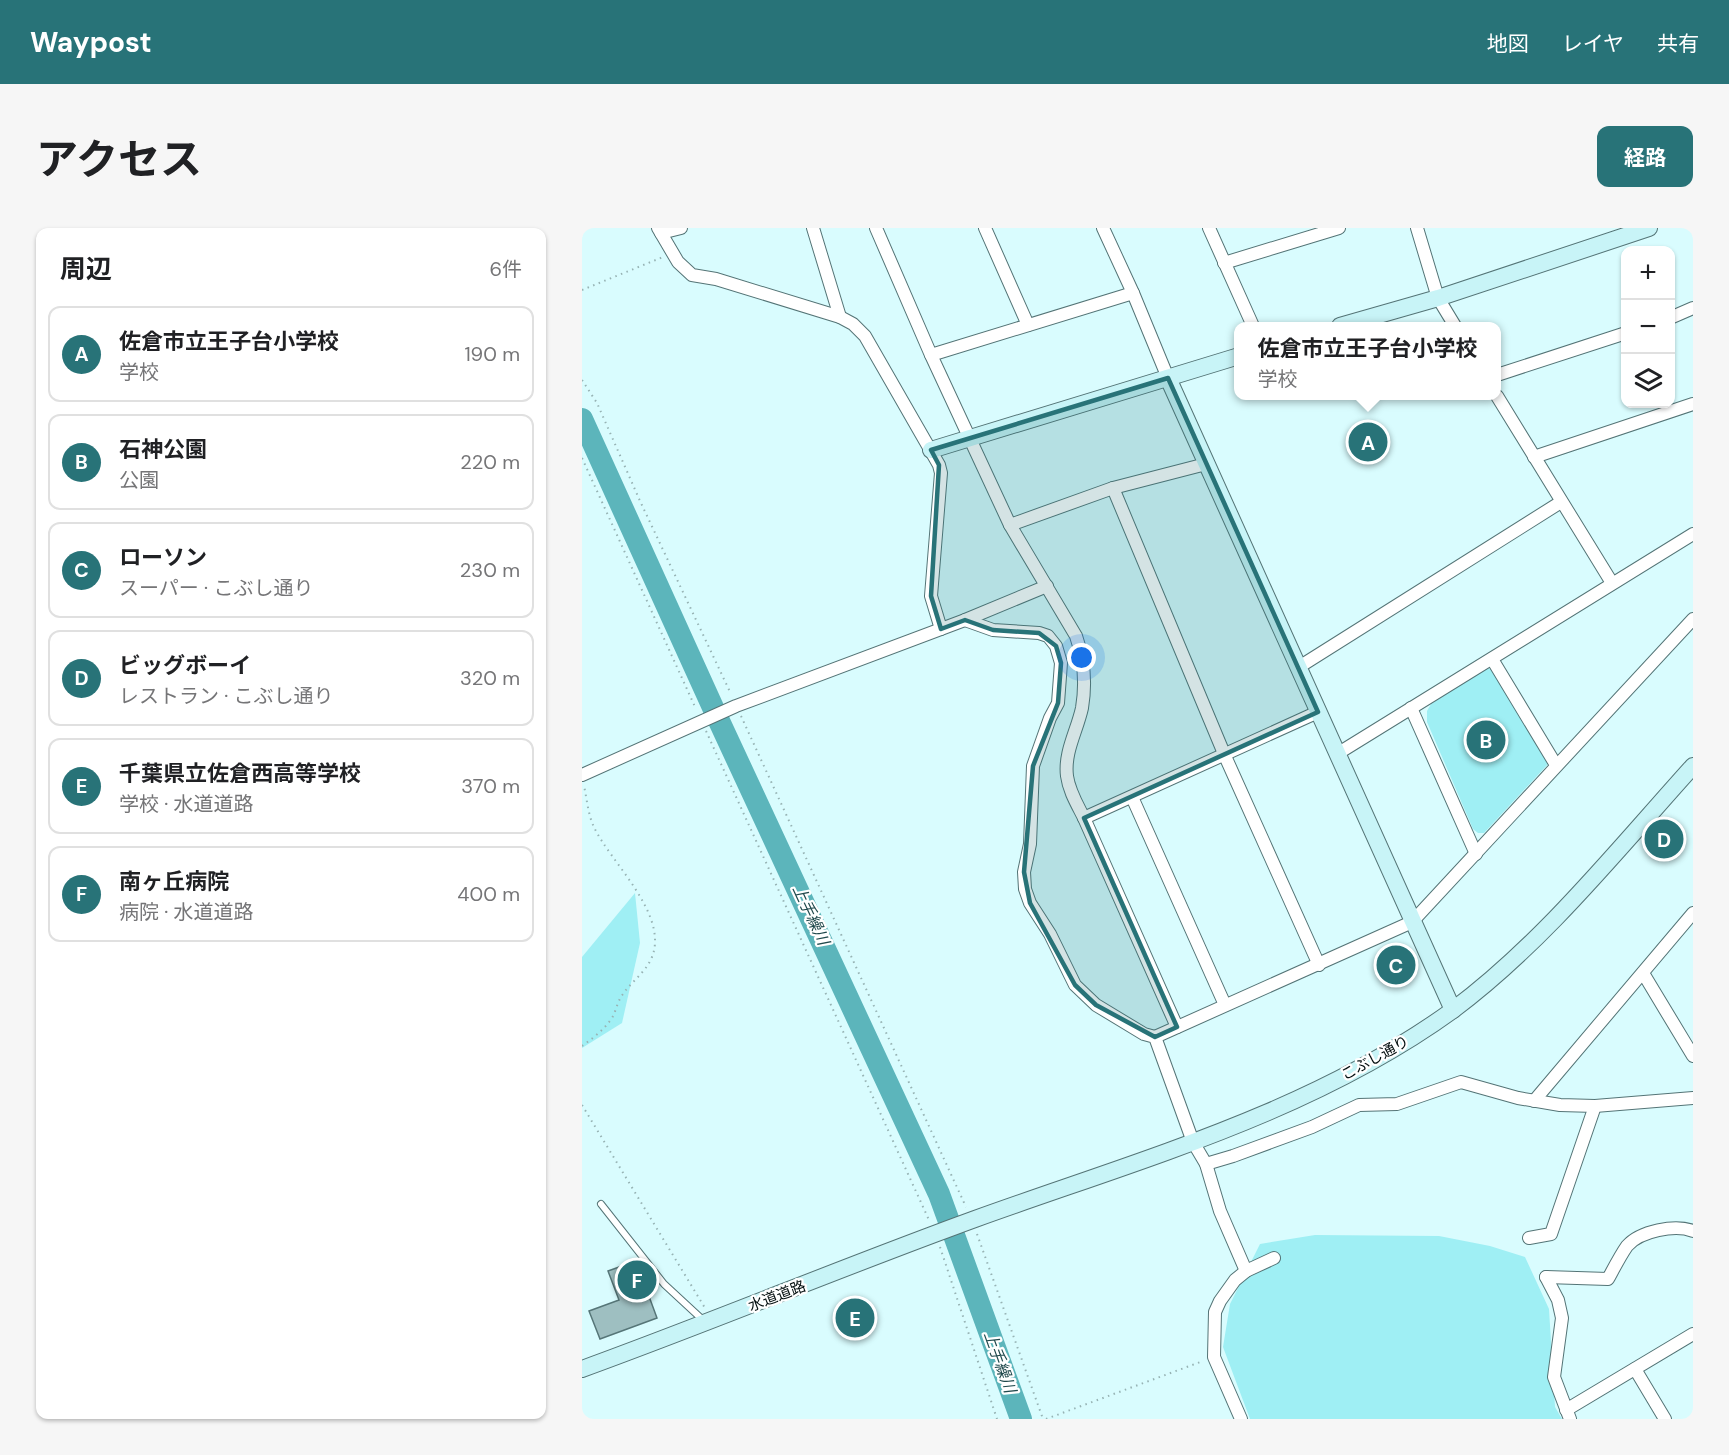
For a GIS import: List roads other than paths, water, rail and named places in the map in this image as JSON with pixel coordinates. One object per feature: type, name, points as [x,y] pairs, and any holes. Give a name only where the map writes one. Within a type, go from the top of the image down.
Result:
[{"type":"street","points":[[681,228],[660,231],[678,262],[692,274],[716,279],[840,317],[853,324],[865,336],[939,465],[941,473],[931,596],[941,629]]},
{"type":"street","points":[[813,228],[840,317]]},
{"type":"street","points":[[876,228],[931,355],[1010,525],[1076,636],[1081,650],[1084,682],[1082,709],[1067,760],[1067,775],[1072,794],[1177,1027]]},
{"type":"street","points":[[986,228],[1028,325]]},
{"type":"street","points":[[1103,228],[1206,464],[1453,1010]]},
{"type":"street","points":[[1209,228],[1251,322]]},
{"type":"street","points":[[1224,263],[1339,228]]},
{"type":"street","points":[[1417,228],[1438,298],[1452,322]]},
{"type":"street","points":[[1357,322],[1438,298],[1648,228]]},
{"type":"street","points":[[931,355],[1133,293]]},
{"type":"street","points":[[1675,316],[1693,308]]},
{"type":"street","points":[[1501,374],[1621,335]]},
{"type":"street","points":[[931,450],[1234,358]]},
{"type":"street","points":[[1499,400],[1612,582]]},
{"type":"street","points":[[1534,456],[1693,404]]},
{"type":"street","points":[[1010,525],[1113,488],[1206,464]]},
{"type":"street","points":[[1113,488],[1225,756],[1319,965]]},
{"type":"street","points":[[1299,667],[1561,502]]},
{"type":"street","points":[[1337,754],[1612,582],[1691,539]]},
{"type":"street","points":[[582,775],[736,706],[965,620],[1047,586]]},
{"type":"street","points":[[965,620],[993,630],[1039,633],[1048,636],[1056,646],[1061,663],[1058,703],[1050,718],[1033,766],[1030,844],[1024,872],[1025,889],[1030,903],[1050,934],[1075,985],[1096,1005],[1144,1034],[1155,1037],[1412,922],[1693,619]]},
{"type":"street","points":[[1492,659],[1556,765]]},
{"type":"street","points":[[1411,708],[1476,854]]},
{"type":"street","points":[[1084,818],[1318,712]]},
{"type":"street","name":"こぶし通り","points":[[972,1220],[1193,1142],[1323,1087],[1400,1046],[1453,1010],[1499,974],[1536,939],[1693,766]]},
{"type":"street","points":[[1132,796],[1225,1005]]},
{"type":"street","points":[[1534,1101],[1692,918]]},
{"type":"street","points":[[1643,973],[1693,1056]]},
{"type":"street","points":[[1155,1037],[1193,1142],[1206,1164],[1220,1211],[1246,1271]]},
{"type":"street","points":[[1206,1164],[1312,1127],[1359,1105],[1397,1104],[1461,1082],[1534,1101],[1560,1105],[1595,1106],[1693,1098]]},
{"type":"street","points":[[1529,1238],[1551,1234],[1595,1106]]},
{"type":"street","name":"水道道路","points":[[582,1369],[972,1220]]},
{"type":"street","points":[[1693,1231],[1684,1227],[1667,1228],[1644,1236],[1628,1245],[1608,1279],[1546,1277],[1558,1300],[1562,1318],[1554,1377],[1568,1414],[1693,1334]]},
{"type":"street","points":[[1241,1419],[1214,1357],[1215,1312],[1220,1300],[1236,1280],[1246,1271],[1274,1258]]},
{"type":"street","points":[[1635,1369],[1665,1419]]},
{"type":"lane","points":[[601,1204],[664,1284],[709,1322]]},
{"type":"waterway","name":"上手繰川","points":[[582,419],[720,723],[939,1194],[1021,1419]]},
{"type":"place","name":"佐倉市立王子台小学校","points":[[1368,442]]},
{"type":"place","name":"石神公園","points":[[1486,740]]},
{"type":"place","name":"ビッグボーイ","points":[[1664,839]]},
{"type":"place","name":"ローソン","points":[[1396,965]]},
{"type":"place","name":"南ヶ丘病院","points":[[637,1280]]},
{"type":"place","name":"千葉県立佐倉西高等学校","points":[[855,1318]]}]
